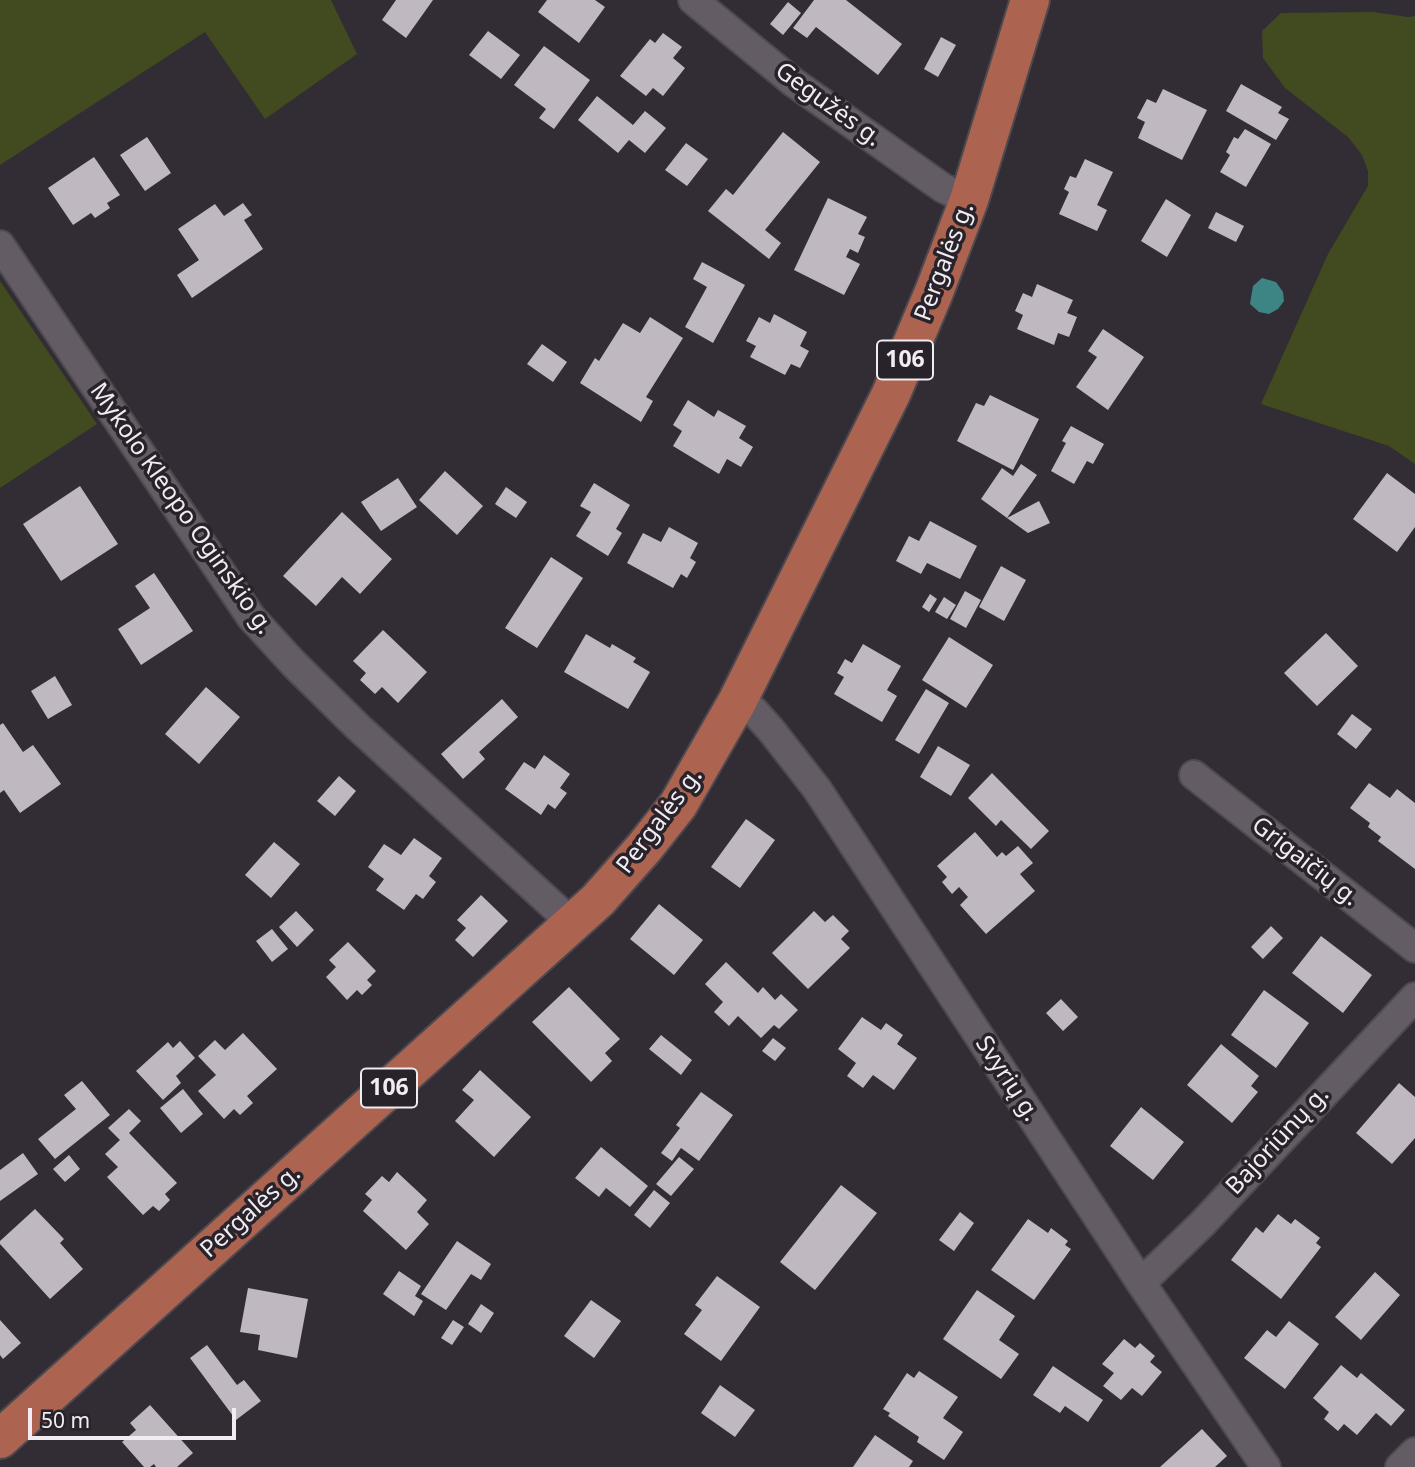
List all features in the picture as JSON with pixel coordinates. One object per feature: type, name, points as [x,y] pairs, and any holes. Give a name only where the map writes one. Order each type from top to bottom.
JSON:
[{"type":"main road","name":"Pergalės g.","points":[[0,1439],[572,923],[608,889],[678,805],[737,702],[891,394],[969,200],[1030,0]]},
{"type":"street","name":"Gegužės g.","points":[[693,0],[793,82],[943,188],[969,200]]},
{"type":"street","name":"Mykolo Kleopo Oginskio g.","points":[[0,245],[251,617],[358,727],[572,923]]},
{"type":"street","name":"Svyrių g.","points":[[737,702],[753,710],[817,789],[1121,1254],[1266,1467]]},
{"type":"street","name":"Grigaičių g.","points":[[1195,775],[1415,948]]},
{"type":"street","name":"Bajoriūnų g.","points":[[1141,1283],[1203,1223],[1415,997]]},
{"type":"street","points":[[1401,1467],[1415,1452]]},
{"type":"green space","points":[[0,0],[331,0],[357,54],[265,119],[205,32],[0,165]]},
{"type":"green space","points":[[1373,12],[1415,16],[1415,464],[1389,446],[1261,404],[1328,254],[1368,186],[1368,171],[1362,155],[1348,137],[1285,88],[1263,58],[1262,31],[1281,13]]},
{"type":"green space","points":[[0,281],[97,424],[0,488]]},
{"type":"water","points":[[1262,278],[1276,282],[1283,292],[1284,301],[1278,309],[1269,314],[1259,312],[1250,304],[1253,286]]},
{"type":"building","points":[[396,0],[433,0],[406,38],[382,20]]},
{"type":"building","points":[[547,0],[595,0],[605,7],[579,43],[538,12]]},
{"type":"building","points":[[814,0],[846,0],[902,44],[878,75],[816,27],[807,38],[793,28]]},
{"type":"building","points":[[788,2],[801,13],[783,35],[770,24]]},
{"type":"building","points":[[488,31],[520,55],[501,79],[469,55]]},
{"type":"building","points":[[663,33],[682,47],[673,58],[685,68],[663,96],[653,88],[646,96],[620,76],[650,39],[655,43]]},
{"type":"building","points":[[941,37],[956,45],[938,77],[924,69]]},
{"type":"building","points":[[544,46],[590,80],[554,129],[539,118],[546,109],[514,85]]},
{"type":"building","points":[[1241,84],[1282,107],[1278,113],[1289,119],[1276,140],[1226,111]]},
{"type":"building","points":[[1163,89],[1207,110],[1182,160],[1138,138],[1145,122],[1137,118],[1147,99],[1156,103]]},
{"type":"building","points":[[597,96],[633,125],[645,111],[666,128],[645,153],[629,140],[618,153],[578,120]]},
{"type":"building","points":[[1245,129],[1271,144],[1246,187],[1220,172],[1230,155],[1226,152],[1234,137],[1238,139]]},
{"type":"building","points":[[783,132],[820,162],[765,230],[781,243],[769,259],[708,211],[726,189],[733,195]]},
{"type":"building","points":[[147,137],[171,173],[145,191],[120,155]]},
{"type":"building","points":[[686,143],[708,159],[687,186],[665,170]]},
{"type":"building","points":[[94,157],[120,195],[107,203],[110,208],[95,218],[91,213],[73,225],[48,188]]},
{"type":"building","points":[[1085,159],[1113,172],[1097,205],[1107,210],[1097,231],[1059,214],[1069,192],[1064,189],[1070,176],[1076,178]]},
{"type":"building","points":[[828,198],[867,217],[858,234],[865,237],[858,253],[850,249],[846,257],[860,264],[844,295],[794,270]]},
{"type":"building","points":[[1166,199],[1191,215],[1167,257],[1141,241]]},
{"type":"building","points":[[243,203],[252,215],[244,220],[263,249],[192,298],[177,275],[199,260],[178,229],[215,204],[224,216]]},
{"type":"building","points":[[1216,212],[1244,226],[1236,242],[1208,228]]},
{"type":"building","points":[[702,262],[745,285],[713,343],[685,327],[707,287],[693,279]]},
{"type":"building","points":[[1037,284],[1073,300],[1067,313],[1077,317],[1069,337],[1058,333],[1054,345],[1017,329],[1023,315],[1015,311],[1023,293],[1032,297]]},
{"type":"building","points":[[774,314],[807,332],[800,346],[809,351],[800,368],[791,364],[785,375],[750,357],[756,346],[746,341],[759,317],[770,323]]},
{"type":"building","points":[[650,317],[683,338],[646,397],[653,401],[641,422],[580,383],[595,358],[599,361],[623,323],[640,333]]},
{"type":"building","points":[[1103,329],[1144,357],[1108,410],[1076,387],[1097,357],[1088,351]]},
{"type":"building","points":[[542,344],[567,362],[553,382],[527,364]]},
{"type":"building","points":[[990,395],[1039,419],[1013,470],[957,441],[976,403],[984,406]]},
{"type":"building","points":[[688,400],[714,417],[718,410],[746,426],[739,438],[753,447],[741,467],[727,459],[719,474],[673,446],[682,431],[673,425]]},
{"type":"building","points":[[1071,426],[1104,444],[1093,464],[1087,461],[1074,484],[1051,471],[1066,443],[1062,441]]},
{"type":"building","points":[[1021,464],[1037,475],[1007,518],[981,499],[1002,468],[1013,476]]},
{"type":"building","points":[[445,471],[483,506],[457,535],[419,500]]},
{"type":"building","points":[[1387,473],[1415,494],[1415,527],[1397,552],[1353,519]]},
{"type":"building","points":[[398,478],[417,507],[381,531],[361,502]]},
{"type":"building","points":[[594,483],[630,505],[616,529],[622,533],[608,556],[576,536],[591,512],[580,506]]},
{"type":"building","points":[[80,486],[118,544],[61,581],[23,524]]},
{"type":"building","points":[[506,487],[527,502],[516,518],[495,504]]},
{"type":"building","points":[[1039,501],[1050,523],[1028,533],[1007,518]]},
{"type":"building","points":[[342,512],[392,559],[360,594],[342,577],[316,606],[283,576]]},
{"type":"building","points":[[930,521],[977,546],[960,579],[927,563],[921,574],[896,561],[909,536],[919,541]]},
{"type":"building","points":[[669,527],[698,543],[690,558],[696,562],[687,578],[681,574],[673,588],[627,563],[643,533],[661,542]]},
{"type":"building","points":[[551,557],[583,578],[537,648],[505,628]]},
{"type":"building","points":[[1001,566],[1026,580],[1004,621],[979,607]]},
{"type":"building","points":[[154,573],[193,631],[141,665],[118,629],[150,608],[135,586]]},
{"type":"building","points":[[965,591],[981,600],[966,628],[950,619]]},
{"type":"building","points":[[930,594],[937,599],[929,612],[922,607]]},
{"type":"building","points":[[944,597],[956,605],[947,619],[935,612]]},
{"type":"building","points":[[383,630],[427,672],[398,703],[382,687],[375,694],[360,680],[366,673],[353,661]]},
{"type":"building","points":[[1326,633],[1358,666],[1317,706],[1284,673]]},
{"type":"building","points":[[586,634],[610,648],[612,644],[636,658],[633,662],[650,672],[628,709],[564,672]]},
{"type":"building","points":[[949,637],[993,665],[966,708],[922,680]]},
{"type":"building","points":[[863,644],[901,666],[887,690],[897,696],[882,722],[834,694],[844,677],[837,673],[845,659],[852,663]]},
{"type":"building","points":[[55,676],[72,705],[48,719],[31,691]]},
{"type":"building","points":[[206,687],[240,717],[199,764],[165,734]]},
{"type":"building","points":[[926,689],[949,703],[919,754],[895,740]]},
{"type":"building","points":[[502,699],[518,717],[479,752],[485,759],[463,779],[441,754]]},
{"type":"building","points":[[1352,714],[1372,729],[1356,749],[1337,734]]},
{"type":"building","points":[[3,723],[23,752],[33,745],[61,784],[20,813],[4,790],[0,793],[0,725]]},
{"type":"building","points":[[938,746],[970,765],[951,796],[920,777]]},
{"type":"building","points":[[544,755],[570,774],[560,788],[567,793],[555,809],[548,804],[541,815],[505,789],[524,762],[535,769]]},
{"type":"building","points":[[992,773],[1049,831],[1031,849],[1001,820],[996,826],[968,798]]},
{"type":"building","points":[[339,776],[356,791],[335,816],[317,801]]},
{"type":"building","points":[[1369,783],[1390,798],[1397,789],[1415,803],[1415,869],[1378,841],[1381,837],[1368,827],[1370,823],[1350,808]]},
{"type":"building","points":[[746,819],[775,840],[740,888],[711,867]]},
{"type":"building","points":[[975,832],[997,857],[1002,852],[1006,856],[1018,846],[1033,863],[1020,874],[1035,891],[986,934],[960,905],[968,897],[959,887],[952,894],[942,882],[947,877],[937,866]]},
{"type":"building","points":[[414,838],[442,858],[429,876],[436,882],[423,899],[416,894],[404,910],[376,890],[384,879],[368,867],[384,844],[401,855]]},
{"type":"building","points":[[274,842],[300,864],[271,898],[245,875]]},
{"type":"building","points":[[481,895],[508,921],[473,957],[455,940],[466,928],[457,920]]},
{"type":"building","points":[[659,904],[703,940],[674,975],[630,939]]},
{"type":"building","points":[[296,911],[314,930],[297,947],[279,927]]},
{"type":"building","points":[[814,911],[825,922],[833,915],[849,931],[841,939],[850,948],[808,989],[772,953]]},
{"type":"building","points":[[1271,926],[1283,938],[1263,959],[1251,947]]},
{"type":"building","points":[[272,929],[288,949],[272,962],[256,941]]},
{"type":"building","points":[[1321,936],[1372,975],[1343,1013],[1292,973]]},
{"type":"building","points":[[348,942],[376,971],[367,980],[372,985],[362,995],[357,990],[347,1000],[326,977],[336,967],[329,960]]},
{"type":"building","points":[[726,962],[758,993],[763,987],[775,1000],[781,994],[798,1010],[779,1029],[774,1025],[761,1038],[738,1016],[729,1026],[714,1012],[723,1002],[705,984]]},
{"type":"building","points":[[569,987],[620,1039],[605,1053],[612,1061],[591,1082],[532,1022]]},
{"type":"building","points":[[1264,990],[1309,1023],[1276,1068],[1231,1035]]},
{"type":"building","points":[[1061,999],[1078,1017],[1063,1031],[1046,1013]]},
{"type":"building","points":[[862,1017],[881,1030],[886,1023],[903,1035],[897,1044],[917,1058],[894,1090],[873,1075],[863,1088],[847,1076],[856,1063],[838,1049]]},
{"type":"building","points":[[243,1033],[277,1069],[247,1096],[253,1103],[240,1115],[234,1109],[224,1119],[198,1091],[216,1075],[198,1056],[215,1040],[225,1050]]},
{"type":"building","points":[[661,1035],[692,1060],[681,1075],[649,1049]]},
{"type":"building","points":[[773,1038],[786,1048],[775,1061],[762,1051]]},
{"type":"building","points":[[180,1041],[195,1058],[176,1076],[181,1083],[163,1100],[136,1071],[168,1042],[173,1048]]},
{"type":"building","points":[[1221,1044],[1259,1076],[1251,1086],[1258,1092],[1232,1123],[1187,1085]]},
{"type":"building","points":[[480,1070],[531,1117],[494,1157],[455,1121],[474,1100],[462,1090]]},
{"type":"building","points":[[82,1081],[110,1115],[55,1159],[38,1139],[76,1109],[64,1095]]},
{"type":"building","points":[[1399,1083],[1415,1097],[1415,1138],[1392,1164],[1356,1133]]},
{"type":"building","points":[[183,1089],[203,1114],[181,1133],[160,1108]]},
{"type":"building","points":[[701,1092],[733,1115],[699,1161],[681,1148],[672,1161],[661,1153],[680,1128],[676,1125]]},
{"type":"building","points":[[1141,1107],[1184,1142],[1153,1180],[1110,1146]]},
{"type":"building","points":[[129,1109],[141,1121],[129,1133],[177,1183],[165,1194],[170,1200],[159,1211],[153,1206],[143,1215],[107,1177],[118,1167],[105,1154],[120,1140],[108,1128]]},
{"type":"building","points":[[601,1147],[648,1186],[630,1207],[606,1188],[599,1197],[575,1178]]},
{"type":"building","points":[[23,1153],[38,1174],[0,1201],[0,1170]]},
{"type":"building","points":[[69,1155],[80,1169],[65,1182],[53,1169]]},
{"type":"building","points":[[679,1157],[694,1169],[671,1196],[656,1184]]},
{"type":"building","points":[[397,1172],[427,1200],[417,1212],[429,1224],[406,1250],[363,1211],[372,1200],[365,1194],[382,1176],[389,1182]]},
{"type":"building","points":[[841,1185],[877,1213],[815,1290],[780,1262]]},
{"type":"building","points":[[654,1190],[670,1203],[650,1228],[634,1215]]},
{"type":"building","points":[[35,1209],[64,1239],[60,1243],[83,1269],[50,1299],[0,1244],[0,1241]]},
{"type":"building","points":[[960,1212],[974,1223],[954,1251],[939,1240]]},
{"type":"building","points":[[1278,1214],[1291,1224],[1295,1219],[1320,1238],[1316,1243],[1321,1247],[1281,1299],[1231,1260],[1256,1227],[1263,1233]]},
{"type":"building","points":[[1028,1219],[1048,1233],[1051,1228],[1068,1241],[1065,1245],[1071,1249],[1034,1300],[991,1270]]},
{"type":"building","points":[[457,1241],[491,1264],[481,1280],[471,1274],[446,1310],[421,1294]]},
{"type":"building","points":[[399,1271],[421,1286],[415,1296],[423,1301],[414,1316],[383,1294]]},
{"type":"building","points":[[1375,1272],[1400,1295],[1361,1340],[1335,1317]]},
{"type":"building","points":[[717,1276],[760,1307],[721,1361],[684,1334],[702,1310],[695,1305]]},
{"type":"building","points":[[248,1288],[308,1299],[297,1358],[258,1350],[260,1335],[240,1332]]},
{"type":"building","points":[[977,1290],[1015,1316],[999,1340],[1019,1354],[1001,1379],[943,1339]]},
{"type":"building","points":[[591,1300],[621,1321],[594,1358],[564,1336]]},
{"type":"building","points":[[481,1304],[494,1313],[481,1333],[468,1324]]},
{"type":"building","points":[[0,1320],[21,1343],[3,1359],[0,1355]]},
{"type":"building","points":[[453,1320],[464,1327],[452,1345],[441,1338]]},
{"type":"building","points":[[1289,1321],[1319,1344],[1285,1389],[1244,1358],[1267,1330],[1276,1337]]},
{"type":"building","points":[[1124,1339],[1135,1348],[1140,1343],[1155,1356],[1150,1362],[1162,1372],[1142,1396],[1132,1388],[1121,1400],[1103,1386],[1114,1373],[1102,1364]]},
{"type":"building","points":[[207,1345],[237,1385],[244,1380],[261,1401],[236,1420],[190,1358]]},
{"type":"building","points":[[1341,1365],[1357,1378],[1361,1373],[1405,1410],[1391,1426],[1376,1413],[1357,1435],[1344,1424],[1338,1431],[1324,1419],[1329,1412],[1313,1398]]},
{"type":"building","points":[[1053,1366],[1103,1400],[1088,1422],[1065,1406],[1060,1413],[1033,1395]]},
{"type":"building","points":[[919,1371],[958,1397],[943,1418],[963,1432],[944,1460],[917,1442],[919,1437],[888,1416],[890,1413],[883,1409],[907,1373],[914,1378]]},
{"type":"building","points":[[720,1385],[755,1410],[735,1437],[701,1413]]},
{"type":"building","points":[[150,1405],[193,1453],[177,1467],[156,1467],[154,1464],[144,1467],[122,1442],[136,1430],[130,1423]]},
{"type":"building","points":[[1202,1429],[1227,1456],[1215,1467],[1160,1467]]},
{"type":"building","points":[[875,1435],[913,1461],[909,1467],[853,1467]]}]
